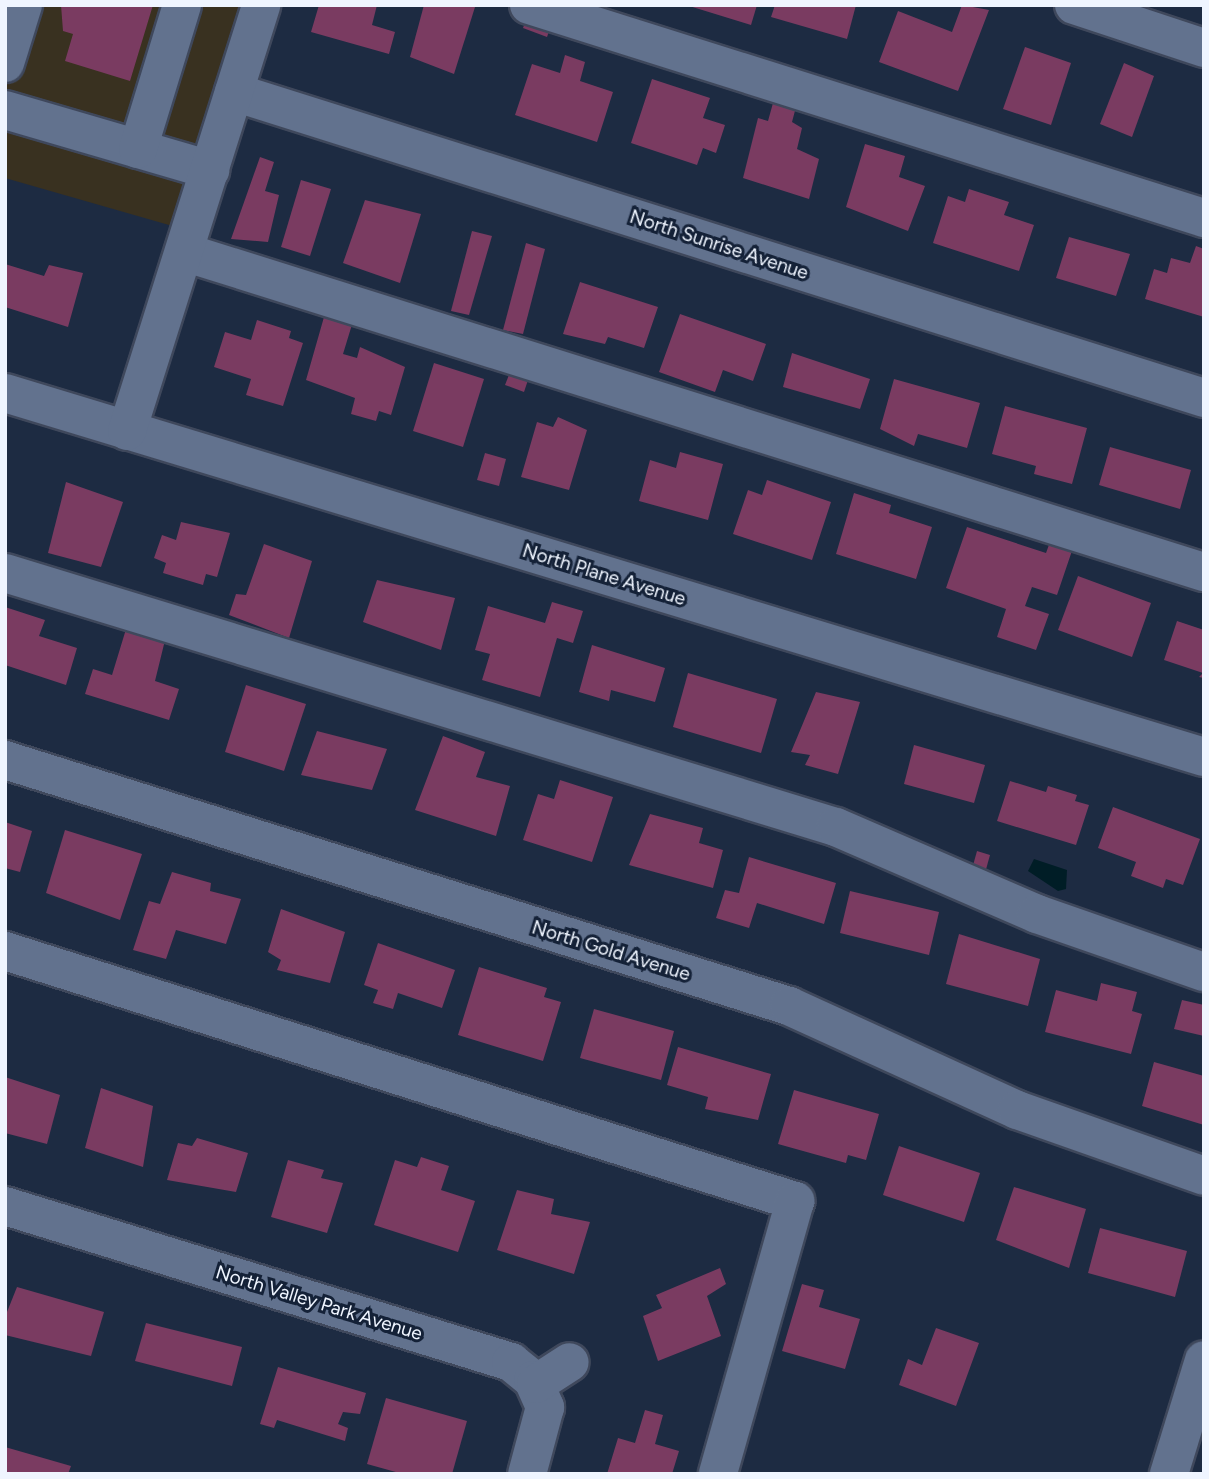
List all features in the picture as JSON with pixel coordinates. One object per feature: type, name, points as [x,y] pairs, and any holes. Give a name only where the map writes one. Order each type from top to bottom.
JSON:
[{"type":"street","points":[[138,149],[182,5]]},
{"type":"street","points":[[128,431],[261,5]]},
{"type":"street","points":[[529,5],[1204,218]]},
{"type":"street","points":[[1074,5],[1204,48]]},
{"type":"street","points":[[6,56],[22,6]]},
{"type":"street","name":"North Sunrise Avenue","points":[[234,92],[1204,398]]},
{"type":"street","points":[[5,110],[210,170]]},
{"type":"street","points":[[184,252],[1204,572]]},
{"type":"street","name":"North Plane Avenue","points":[[5,393],[1204,757]]},
{"type":"street","points":[[5,573],[836,827],[1037,914],[1204,972]]},
{"type":"street","name":"North Gold Avenue","points":[[5,761],[789,1006],[1017,1110],[1204,1176]]},
{"type":"street","points":[[5,951],[795,1202],[718,1474]]},
{"type":"street","name":"North Valley Park Avenue","points":[[5,1206],[510,1362],[536,1384]]},
{"type":"street","points":[[1170,1474],[1204,1360]]},
{"type":"street","points":[[527,1474],[545,1407],[536,1384],[570,1363]]},
{"type":"shaded area","points":[[5,5],[246,5],[176,227],[5,178]]},
{"type":"water","points":[[1034,859],[1067,870],[1066,889],[1058,891],[1028,871]]},
{"type":"building","points":[[61,5],[153,5],[130,81],[65,61],[73,34],[63,31]]},
{"type":"building","points":[[319,5],[377,5],[372,25],[395,32],[389,54],[311,32]]},
{"type":"building","points":[[424,5],[475,7],[454,74],[410,57]]},
{"type":"building","points":[[686,5],[757,5],[751,25]]},
{"type":"building","points":[[775,5],[856,5],[847,39],[771,17]]},
{"type":"building","points":[[962,5],[989,10],[958,91],[879,62],[898,11],[952,32]]},
{"type":"building","points":[[528,15],[552,23],[547,37],[523,28]]},
{"type":"building","points":[[1025,47],[1071,63],[1051,125],[1003,109]]},
{"type":"building","points":[[565,55],[585,62],[580,81],[613,92],[597,142],[515,115],[532,64],[560,73]]},
{"type":"building","points":[[1124,63],[1154,76],[1132,137],[1100,124]]},
{"type":"building","points":[[652,79],[710,98],[703,118],[725,125],[716,153],[703,148],[697,165],[631,143]]},
{"type":"building","points":[[773,103],[796,107],[792,122],[802,128],[797,149],[819,159],[809,199],[743,178],[758,118],[768,121]]},
{"type":"building","points":[[865,144],[905,156],[899,177],[925,186],[908,231],[846,207]]},
{"type":"building","points":[[260,157],[274,162],[265,191],[279,195],[268,242],[231,239]]},
{"type":"building","points":[[301,180],[331,189],[310,256],[281,247]]},
{"type":"building","points":[[969,189],[1009,202],[1004,215],[1034,225],[1019,271],[933,243],[948,196],[965,202]]},
{"type":"building","points":[[365,200],[421,214],[400,283],[343,263]]},
{"type":"building","points":[[472,231],[492,236],[469,315],[451,311]]},
{"type":"building","points":[[1069,237],[1130,254],[1116,296],[1056,278]]},
{"type":"building","points":[[526,243],[545,249],[523,334],[503,330]]},
{"type":"building","points":[[1196,246],[1204,249],[1204,317],[1145,299],[1154,269],[1167,273],[1171,258],[1190,263]]},
{"type":"building","points":[[5,264],[44,276],[49,265],[83,273],[68,327],[5,307]]},
{"type":"building","points":[[580,282],[658,307],[644,348],[608,337],[605,344],[563,334]]},
{"type":"building","points":[[326,310],[354,318],[343,354],[357,358],[360,347],[405,367],[391,415],[379,411],[376,421],[351,414],[355,398],[306,380]]},
{"type":"building","points":[[680,314],[766,344],[753,381],[723,370],[715,392],[659,372]]},
{"type":"building","points":[[257,320],[291,331],[289,338],[303,343],[283,406],[246,395],[251,379],[214,367],[225,332],[251,340]]},
{"type":"building","points":[[792,353],[870,379],[860,409],[783,387]]},
{"type":"building","points":[[434,363],[484,379],[463,447],[413,431]]},
{"type":"building","points":[[512,367],[530,374],[524,392],[505,385]]},
{"type":"building","points":[[894,379],[980,403],[967,448],[918,434],[914,446],[880,429]]},
{"type":"building","points":[[1005,406],[1087,428],[1072,484],[1034,474],[1036,466],[992,454]]},
{"type":"building","points":[[558,417],[587,430],[569,490],[521,477],[537,422],[553,427]]},
{"type":"building","points":[[1110,447],[1191,470],[1180,509],[1099,485]]},
{"type":"building","points":[[680,452],[723,464],[708,520],[639,501],[650,460],[676,468]]},
{"type":"building","points":[[485,453],[506,459],[499,486],[477,480]]},
{"type":"building","points":[[767,480],[831,502],[812,560],[733,534],[748,490],[762,495]]},
{"type":"building","points":[[66,482],[123,502],[101,567],[48,553]]},
{"type":"building","points":[[854,493],[891,505],[889,513],[932,527],[916,579],[836,554]]},
{"type":"building","points":[[181,522],[230,533],[217,577],[206,574],[203,585],[163,573],[166,563],[154,558],[162,535],[176,540]]},
{"type":"building","points":[[967,527],[1046,553],[1054,531],[1076,539],[1057,595],[1032,587],[1025,606],[1049,614],[1036,650],[997,637],[1006,609],[946,588]]},
{"type":"building","points":[[264,544],[312,561],[289,638],[229,615],[236,594],[246,595]]},
{"type":"building","points":[[1078,576],[1151,603],[1132,657],[1058,630]]},
{"type":"building","points":[[377,580],[455,598],[441,650],[363,622]]},
{"type":"building","points":[[552,602],[583,611],[573,643],[557,638],[540,697],[482,680],[490,654],[475,650],[488,606],[545,623]]},
{"type":"building","points":[[5,607],[45,620],[39,636],[77,648],[66,685],[5,665]]},
{"type":"building","points":[[130,616],[168,628],[155,681],[179,689],[169,720],[85,694],[93,669],[112,675]]},
{"type":"building","points":[[1177,621],[1204,630],[1204,678],[1199,677],[1203,673],[1164,660]]},
{"type":"building","points":[[592,645],[665,668],[655,702],[611,690],[609,701],[579,692]]},
{"type":"building","points":[[688,673],[777,699],[761,753],[673,727]]},
{"type":"building","points":[[246,685],[306,704],[284,771],[225,752]]},
{"type":"building","points":[[816,692],[860,702],[838,774],[805,765],[810,755],[791,752]]},
{"type":"building","points":[[317,731],[387,749],[372,790],[301,775]]},
{"type":"building","points":[[443,736],[485,752],[476,777],[510,786],[496,836],[415,810]]},
{"type":"building","points":[[914,745],[985,765],[974,803],[904,784]]},
{"type":"building","points":[[560,780],[613,797],[592,862],[523,840],[538,794],[554,799]]},
{"type":"building","points":[[1010,781],[1046,792],[1048,786],[1077,795],[1075,801],[1089,805],[1076,845],[997,821]]},
{"type":"building","points":[[1113,807],[1200,839],[1183,885],[1166,879],[1163,888],[1131,876],[1136,862],[1098,848]]},
{"type":"building","points":[[650,814],[703,828],[699,843],[723,850],[713,888],[629,865]]},
{"type":"building","points":[[5,822],[32,831],[20,872],[5,868]]},
{"type":"building","points":[[65,830],[142,854],[120,920],[46,893]]},
{"type":"building","points":[[977,851],[990,855],[985,873],[972,869]]},
{"type":"building","points":[[749,857],[836,883],[824,924],[757,903],[749,928],[716,918],[725,890],[739,893]]},
{"type":"building","points":[[172,872],[211,883],[210,891],[241,899],[226,944],[176,930],[166,959],[133,950],[149,901],[160,904]]},
{"type":"building","points":[[850,891],[939,912],[929,955],[840,933]]},
{"type":"building","points":[[281,909],[345,932],[330,983],[277,970],[281,960],[268,952]]},
{"type":"building","points":[[959,934],[1040,959],[1028,1006],[946,984]]},
{"type":"building","points":[[378,943],[455,970],[442,1008],[398,993],[393,1009],[373,1003],[378,990],[364,985]]},
{"type":"building","points":[[479,967],[547,988],[544,997],[561,1002],[543,1061],[458,1035]]},
{"type":"building","points":[[1101,983],[1137,992],[1132,1011],[1142,1014],[1131,1054],[1045,1032],[1056,990],[1097,1001]]},
{"type":"building","points":[[1182,1000],[1204,1005],[1204,1036],[1174,1029]]},
{"type":"building","points":[[594,1009],[674,1031],[661,1080],[580,1058]]},
{"type":"building","points":[[678,1047],[771,1074],[758,1120],[705,1109],[708,1097],[667,1085]]},
{"type":"building","points":[[1154,1062],[1204,1076],[1204,1125],[1142,1106]]},
{"type":"building","points":[[5,1077],[60,1095],[47,1144],[5,1133]]},
{"type":"building","points":[[101,1088],[153,1106],[143,1167],[85,1148]]},
{"type":"building","points":[[794,1090],[879,1114],[866,1160],[848,1155],[846,1163],[778,1144]]},
{"type":"building","points":[[197,1138],[248,1153],[236,1192],[167,1180],[178,1143],[192,1146]]},
{"type":"building","points":[[899,1146],[980,1173],[964,1222],[883,1195]]},
{"type":"building","points":[[421,1157],[449,1166],[441,1190],[475,1201],[458,1252],[374,1225],[395,1160],[417,1167]]},
{"type":"building","points":[[288,1160],[324,1170],[321,1178],[343,1183],[327,1233],[271,1217]]},
{"type":"building","points":[[1014,1187],[1086,1209],[1069,1268],[996,1240]]},
{"type":"building","points":[[517,1190],[554,1199],[551,1214],[590,1222],[574,1274],[497,1250]]},
{"type":"building","points":[[1100,1228],[1187,1251],[1175,1297],[1088,1273]]},
{"type":"building","points":[[720,1268],[726,1284],[707,1296],[721,1336],[658,1361],[643,1316],[662,1308],[656,1295]]},
{"type":"building","points":[[802,1284],[824,1290],[819,1307],[860,1319],[845,1369],[782,1351]]},
{"type":"building","points":[[17,1287],[104,1312],[91,1356],[5,1335],[5,1317]]},
{"type":"building","points":[[146,1323],[242,1347],[232,1386],[135,1361]]},
{"type":"building","points":[[936,1328],[979,1343],[956,1406],[899,1385],[908,1359],[922,1365]]},
{"type":"building","points":[[278,1367],[366,1393],[360,1414],[343,1412],[338,1424],[348,1428],[345,1441],[277,1420],[274,1428],[260,1424]]},
{"type":"building","points":[[386,1398],[467,1421],[452,1474],[403,1474],[367,1464]]},
{"type":"building","points":[[645,1410],[663,1415],[655,1444],[679,1451],[672,1474],[607,1474],[618,1438],[635,1443]]},
{"type":"building","points":[[5,1447],[71,1466],[68,1474],[5,1474]]}]
